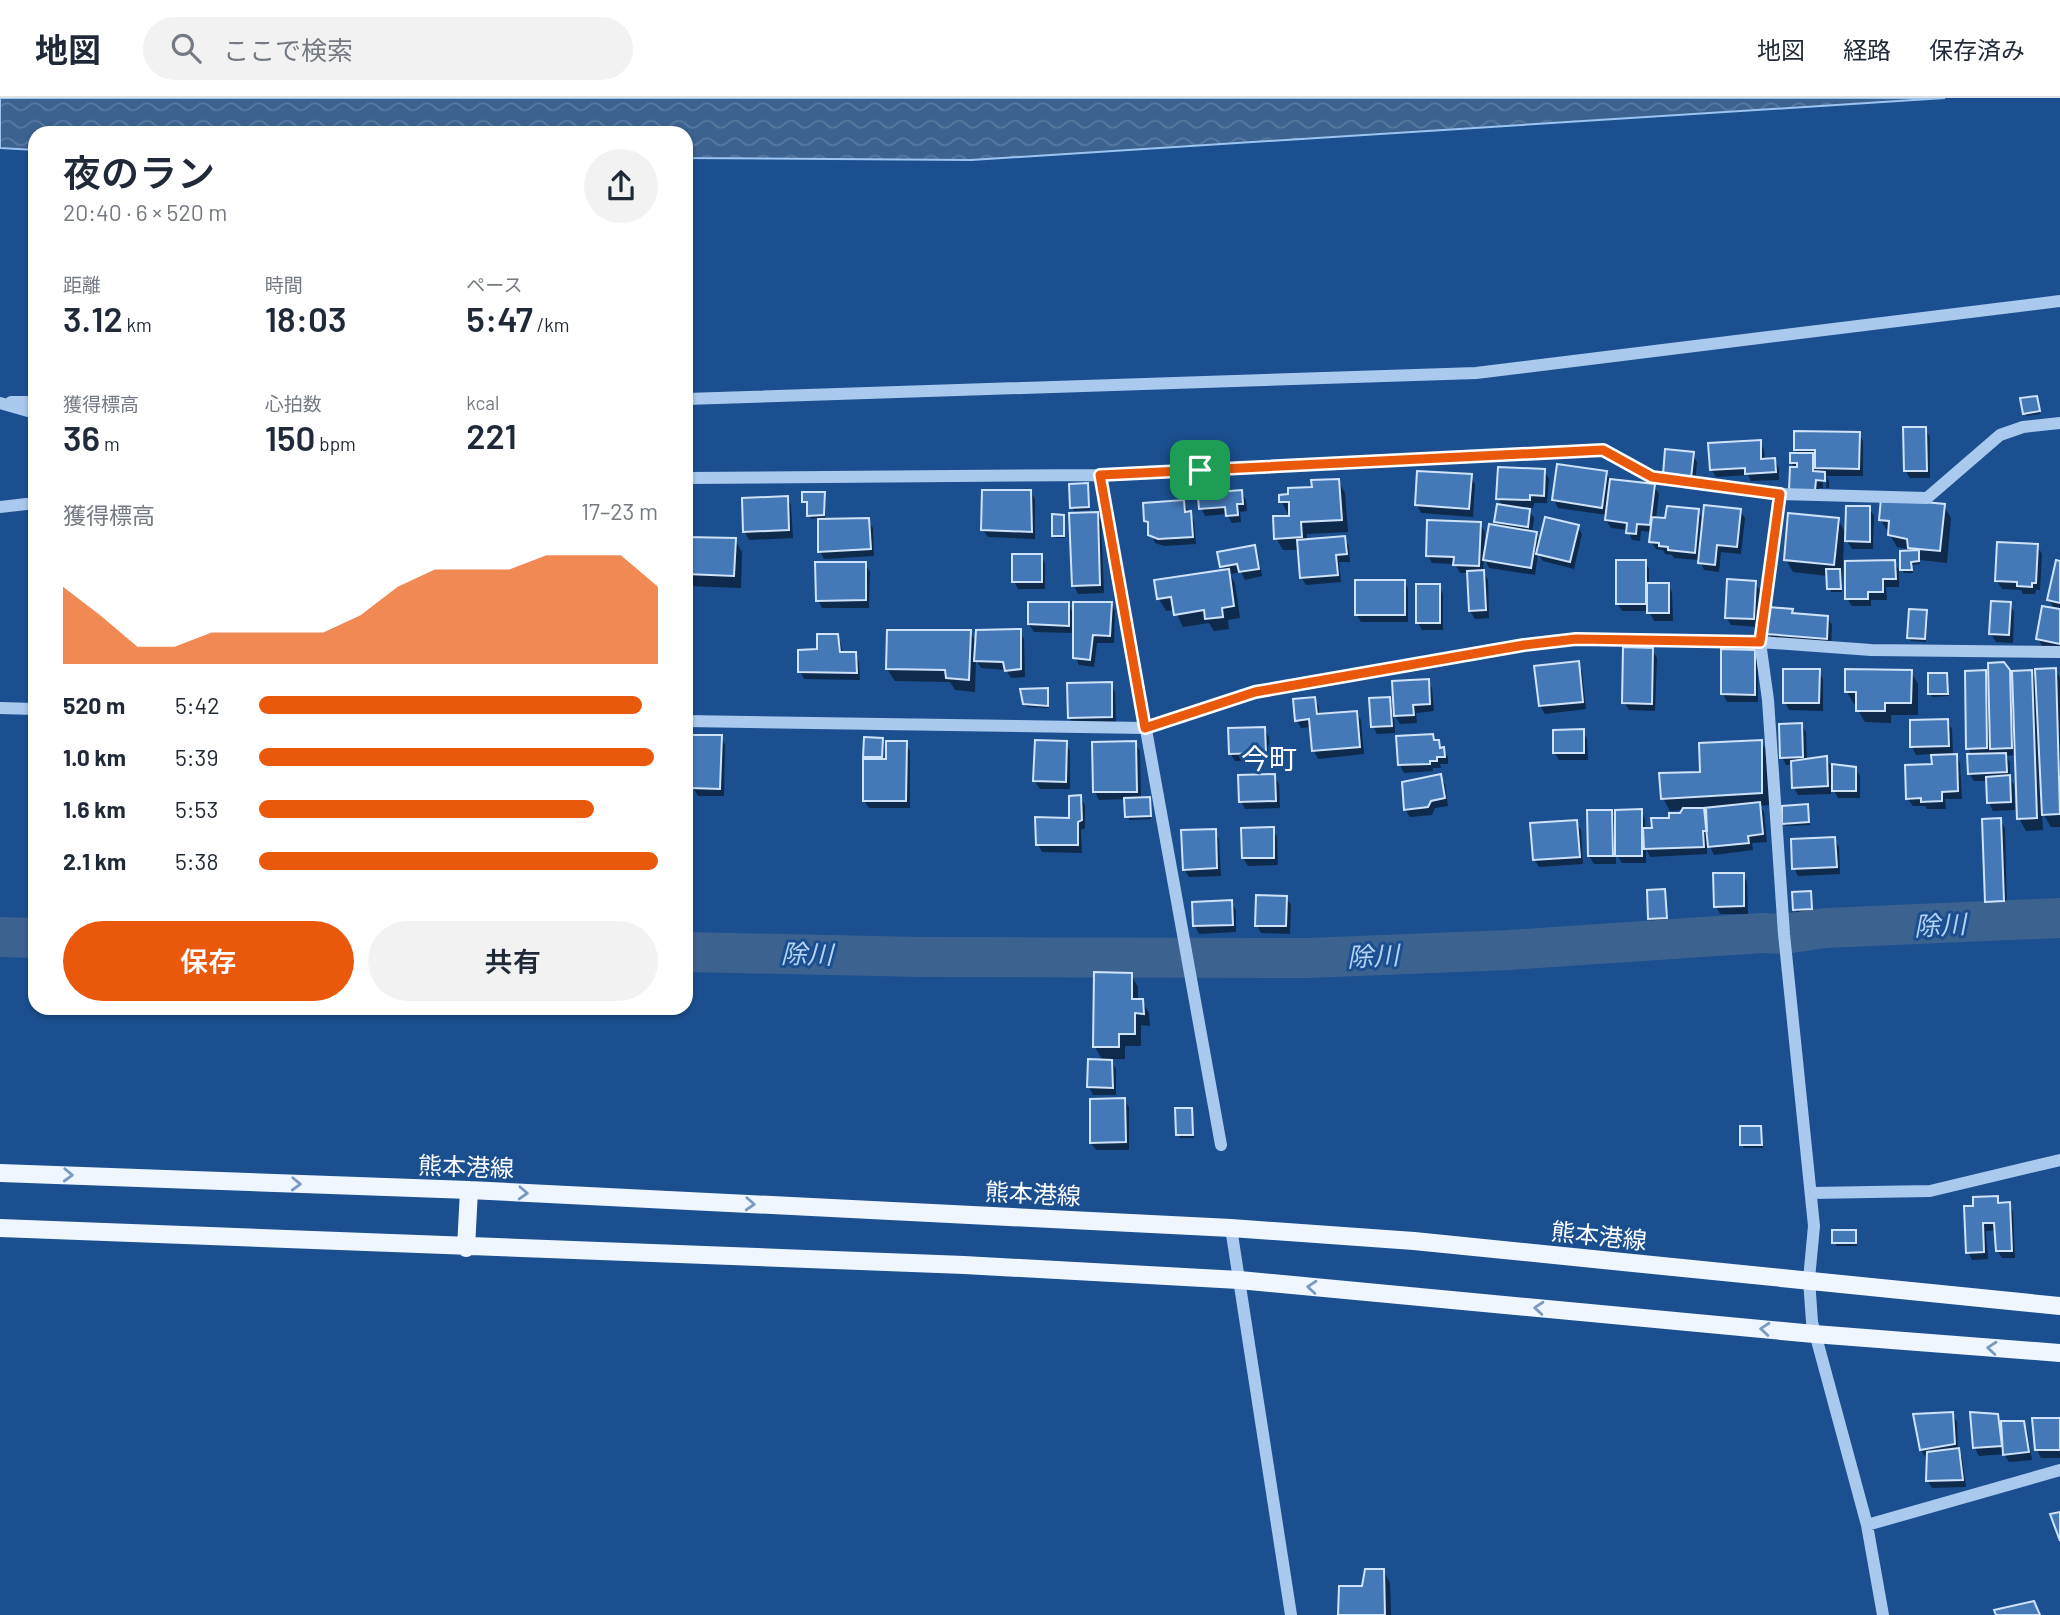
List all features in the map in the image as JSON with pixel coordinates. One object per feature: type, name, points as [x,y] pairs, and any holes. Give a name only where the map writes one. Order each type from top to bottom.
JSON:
[{"type":"main road","name":"熊本港線","points":[[0,1173],[469,1191],[1231,1228],[1414,1241],[2060,1306]]},
{"type":"main road","points":[[466,1248],[469,1191]]},
{"type":"main road","points":[[0,1228],[466,1248],[964,1265],[1239,1280],[1814,1334],[2060,1353]]},
{"type":"street","points":[[693,399],[1476,373],[2060,301]]},
{"type":"street","points":[[0,402],[28,402]]},
{"type":"street","points":[[0,402],[28,411]]},
{"type":"street","points":[[693,478],[1100,475],[1603,450],[1652,477],[1780,494],[1927,498],[2000,435],[2023,427],[2060,423]]},
{"type":"street","points":[[1100,475],[1221,1144]]},
{"type":"street","points":[[1780,494],[1760,642],[1768,700],[1784,934],[1814,1226],[1809,1279],[1814,1334],[1867,1525],[1883,1615]]},
{"type":"street","points":[[0,508],[28,504]]},
{"type":"street","points":[[693,721],[1145,728],[1255,692],[1524,645],[1576,639],[1760,642],[1871,650],[2060,652]]},
{"type":"street","points":[[0,708],[28,709]]},
{"type":"street","points":[[1811,1193],[1930,1191],[2060,1160]]},
{"type":"street","points":[[1231,1228],[1291,1615]]},
{"type":"street","points":[[1867,1525],[2060,1470]]},
{"type":"water","points":[[0,98],[1945,98],[971,160],[693,158],[693,126],[28,126],[28,150],[0,148]]},
{"type":"building","points":[[2037,396],[2040,411],[2023,414],[2020,398]]},
{"type":"building","points":[[1903,427],[1926,427],[1927,471],[1904,471]]},
{"type":"building","points":[[1794,431],[1860,432],[1859,469],[1815,468],[1815,450],[1794,450]]},
{"type":"building","points":[[1761,440],[1761,459],[1775,458],[1776,472],[1745,474],[1745,468],[1710,470],[1708,443]]},
{"type":"building","points":[[1665,449],[1694,452],[1691,478],[1663,475]]},
{"type":"building","points":[[1790,453],[1813,453],[1813,471],[1825,472],[1825,481],[1816,480],[1815,491],[1789,490],[1790,467],[1797,467],[1797,463],[1790,463]]},
{"type":"building","points":[[1557,464],[1607,471],[1602,508],[1552,500]]},
{"type":"building","points":[[1498,467],[1545,469],[1544,496],[1530,495],[1530,500],[1496,499]]},
{"type":"building","points":[[1417,471],[1472,474],[1469,509],[1415,505]]},
{"type":"building","points":[[1339,479],[1342,520],[1301,522],[1302,537],[1274,539],[1273,516],[1289,516],[1289,502],[1279,502],[1279,495],[1288,494],[1288,488],[1312,487],[1311,480]]},
{"type":"building","points":[[1610,479],[1655,484],[1650,525],[1637,524],[1636,534],[1626,533],[1627,523],[1605,520]]},
{"type":"building","points":[[1088,483],[1089,507],[1070,508],[1069,484]]},
{"type":"building","points":[[1215,483],[1216,492],[1242,490],[1243,504],[1237,504],[1238,515],[1226,516],[1225,507],[1199,509],[1197,484]]},
{"type":"building","points":[[982,490],[1031,490],[1032,532],[981,530]]},
{"type":"building","points":[[802,492],[825,492],[824,515],[807,516],[807,502],[802,502]]},
{"type":"building","points":[[788,496],[789,530],[743,532],[742,498]]},
{"type":"building","points":[[1881,498],[1945,504],[1940,551],[1908,548],[1907,539],[1888,535],[1889,521],[1879,520]]},
{"type":"building","points":[[1184,500],[1185,512],[1191,511],[1193,537],[1158,539],[1148,535],[1143,503]]},
{"type":"building","points":[[1497,504],[1530,509],[1528,527],[1494,522]]},
{"type":"building","points":[[1704,505],[1741,509],[1737,547],[1717,545],[1715,565],[1698,563]]},
{"type":"building","points":[[1667,506],[1699,509],[1695,553],[1668,550],[1668,547],[1659,546],[1659,543],[1649,542],[1652,517],[1665,518]]},
{"type":"building","points":[[1846,506],[1870,506],[1870,542],[1845,541]]},
{"type":"building","points":[[1098,512],[1100,585],[1072,586],[1069,513]]},
{"type":"building","points":[[1788,513],[1839,518],[1834,565],[1784,560]]},
{"type":"building","points":[[1052,514],[1064,515],[1064,536],[1052,536]]},
{"type":"building","points":[[1545,517],[1579,525],[1570,562],[1536,554]]},
{"type":"building","points":[[869,518],[871,549],[818,552],[818,519]]},
{"type":"building","points":[[1427,520],[1481,522],[1479,566],[1453,565],[1454,557],[1426,556]]},
{"type":"building","points":[[1489,524],[1537,532],[1531,568],[1483,560]]},
{"type":"building","points":[[1345,536],[1347,554],[1336,555],[1338,575],[1300,578],[1297,540]]},
{"type":"building","points":[[693,537],[736,538],[734,576],[693,574]]},
{"type":"building","points":[[1997,542],[2038,544],[2036,583],[2032,583],[2032,587],[2017,586],[2017,582],[1995,581]]},
{"type":"building","points":[[1255,545],[1259,569],[1239,572],[1237,564],[1220,567],[1217,552]]},
{"type":"building","points":[[1919,550],[1919,561],[1911,562],[1912,570],[1900,570],[1900,551]]},
{"type":"building","points":[[1012,554],[1042,554],[1042,582],[1012,582]]},
{"type":"building","points":[[1616,560],[1646,560],[1646,604],[1616,604]]},
{"type":"building","points":[[1895,560],[1896,579],[1883,579],[1883,592],[1868,592],[1868,599],[1845,599],[1845,561]]},
{"type":"building","points":[[2056,560],[2060,561],[2060,603],[2047,600]]},
{"type":"building","points":[[815,562],[866,562],[866,600],[816,601]]},
{"type":"building","points":[[1229,569],[1234,606],[1222,608],[1223,617],[1205,619],[1204,610],[1174,615],[1171,597],[1157,599],[1154,580]]},
{"type":"building","points":[[1826,569],[1840,569],[1841,589],[1827,589]]},
{"type":"building","points":[[1484,570],[1486,610],[1469,611],[1467,571]]},
{"type":"building","points":[[1727,579],[1756,581],[1754,619],[1725,618]]},
{"type":"building","points":[[1355,580],[1405,580],[1405,615],[1355,615]]},
{"type":"building","points":[[1647,583],[1669,583],[1669,613],[1647,613]]},
{"type":"building","points":[[1416,584],[1440,584],[1440,623],[1416,623]]},
{"type":"building","points":[[1991,601],[2011,602],[2009,635],[1989,634]]},
{"type":"building","points":[[1028,602],[1069,602],[1069,626],[1028,624]]},
{"type":"building","points":[[1073,602],[1112,602],[1110,636],[1093,635],[1090,660],[1073,658]]},
{"type":"building","points":[[2042,606],[2060,609],[2060,644],[2036,639]]},
{"type":"building","points":[[1769,607],[1793,609],[1792,613],[1828,616],[1827,639],[1767,634]]},
{"type":"building","points":[[1909,609],[1927,610],[1925,639],[1907,638]]},
{"type":"building","points":[[1021,629],[1021,669],[1005,671],[1003,662],[974,661],[976,630]]},
{"type":"building","points":[[887,630],[971,630],[969,680],[946,678],[945,670],[886,669]]},
{"type":"building","points":[[817,634],[838,634],[840,652],[856,652],[857,673],[798,672],[798,650],[817,649]]},
{"type":"building","points":[[1623,647],[1653,648],[1652,704],[1622,703]]},
{"type":"building","points":[[1721,649],[1755,650],[1755,695],[1721,694]]},
{"type":"building","points":[[1579,661],[1583,702],[1539,706],[1534,666]]},
{"type":"building","points":[[2004,662],[2010,670],[2012,748],[1990,749],[1988,663]]},
{"type":"building","points":[[2056,668],[2060,814],[2042,815],[2035,669]]},
{"type":"building","points":[[1783,669],[1820,669],[1819,703],[1783,703]]},
{"type":"building","points":[[1845,669],[1912,670],[1911,703],[1885,703],[1885,711],[1856,711],[1856,692],[1845,692]]},
{"type":"building","points":[[1986,670],[1987,748],[1966,749],[1965,671]]},
{"type":"building","points":[[2032,670],[2037,818],[2017,819],[2012,671]]},
{"type":"building","points":[[1928,673],[1947,673],[1948,694],[1928,694]]},
{"type":"building","points":[[1429,679],[1430,704],[1413,705],[1414,715],[1394,716],[1392,681]]},
{"type":"building","points":[[1112,682],[1112,717],[1068,718],[1067,683]]},
{"type":"building","points":[[1048,688],[1048,706],[1023,704],[1020,689]]},
{"type":"building","points":[[1315,697],[1317,714],[1357,711],[1360,747],[1312,751],[1309,719],[1295,721],[1293,699]]},
{"type":"building","points":[[1390,697],[1392,726],[1371,727],[1369,698]]},
{"type":"building","points":[[1948,719],[1949,746],[1910,747],[1910,720]]},
{"type":"building","points":[[1802,723],[1803,757],[1780,758],[1779,724]]},
{"type":"building","points":[[1265,727],[1266,753],[1229,754],[1228,728]]},
{"type":"building","points":[[1584,729],[1584,753],[1553,753],[1553,730]]},
{"type":"building","points":[[1433,734],[1434,740],[1439,740],[1440,748],[1444,747],[1445,757],[1437,757],[1437,761],[1430,761],[1430,764],[1398,765],[1396,736]]},
{"type":"building","points":[[693,735],[722,735],[720,789],[693,788]]},
{"type":"building","points":[[864,737],[883,738],[882,757],[863,757]]},
{"type":"building","points":[[1035,740],[1067,741],[1066,782],[1033,781]]},
{"type":"building","points":[[1762,740],[1762,793],[1661,799],[1659,773],[1700,772],[1699,743]]},
{"type":"building","points":[[886,741],[907,741],[906,801],[863,801],[863,759],[886,759]]},
{"type":"building","points":[[1136,741],[1137,792],[1093,792],[1092,742]]},
{"type":"building","points":[[2006,753],[2007,772],[1968,774],[1967,754]]},
{"type":"building","points":[[1957,754],[1958,791],[1942,792],[1942,801],[1921,802],[1921,798],[1906,799],[1905,765],[1932,764],[1931,755]]},
{"type":"building","points":[[1827,756],[1828,786],[1792,788],[1791,761]]},
{"type":"building","points":[[1832,764],[1856,767],[1856,791],[1832,791]]},
{"type":"building","points":[[1275,774],[1276,801],[1239,802],[1238,775]]},
{"type":"building","points":[[1441,774],[1445,798],[1431,801],[1428,807],[1404,810],[1402,782]]},
{"type":"building","points":[[2010,775],[2011,802],[1987,803],[1986,777]]},
{"type":"building","points":[[1081,795],[1082,820],[1078,822],[1078,845],[1036,845],[1035,817],[1069,818],[1069,796]]},
{"type":"building","points":[[1150,797],[1151,816],[1125,817],[1124,798]]},
{"type":"building","points":[[1760,802],[1763,834],[1748,836],[1749,843],[1708,847],[1704,808]]},
{"type":"building","points":[[1808,804],[1809,822],[1782,824],[1782,806]]},
{"type":"building","points":[[1683,808],[1706,808],[1707,831],[1703,831],[1704,847],[1644,849],[1643,828],[1652,828],[1651,818],[1669,818],[1669,813],[1680,813]]},
{"type":"building","points":[[1642,809],[1642,856],[1615,856],[1615,810]]},
{"type":"building","points":[[1587,810],[1612,810],[1613,856],[1588,856]]},
{"type":"building","points":[[2001,818],[2004,901],[1985,902],[1982,819]]},
{"type":"building","points":[[1577,820],[1580,857],[1533,860],[1530,823]]},
{"type":"building","points":[[1274,827],[1274,858],[1242,858],[1241,828]]},
{"type":"building","points":[[1216,829],[1217,868],[1183,870],[1181,830]]},
{"type":"building","points":[[1835,837],[1837,867],[1792,869],[1791,839]]},
{"type":"building","points":[[1713,873],[1744,873],[1744,906],[1714,907]]},
{"type":"building","points":[[1665,889],[1667,918],[1648,919],[1647,890]]},
{"type":"building","points":[[1811,891],[1812,909],[1793,910],[1792,892]]},
{"type":"building","points":[[1256,895],[1287,896],[1286,926],[1255,926]]},
{"type":"building","points":[[1232,900],[1233,925],[1193,926],[1192,902]]},
{"type":"building","points":[[1094,972],[1132,973],[1132,999],[1143,999],[1144,1014],[1135,1013],[1135,1034],[1119,1034],[1119,1047],[1093,1047]]},
{"type":"building","points":[[1088,1059],[1112,1060],[1113,1088],[1087,1087]]},
{"type":"building","points":[[1125,1098],[1126,1142],[1090,1143],[1090,1099]]},
{"type":"building","points":[[1175,1108],[1192,1108],[1193,1135],[1176,1135]]},
{"type":"building","points":[[1740,1126],[1761,1126],[1762,1145],[1740,1145]]},
{"type":"building","points":[[1998,1196],[1998,1203],[2010,1202],[2012,1251],[1996,1251],[1994,1223],[1983,1223],[1984,1252],[1966,1253],[1964,1206],[1973,1206],[1973,1197]]},
{"type":"building","points":[[1832,1230],[1856,1230],[1856,1243],[1832,1243]]},
{"type":"building","points":[[1953,1412],[1955,1444],[1920,1450],[1913,1414]]},
{"type":"building","points":[[1970,1412],[1998,1414],[2002,1446],[1973,1448]]},
{"type":"building","points":[[2032,1418],[2060,1418],[2060,1450],[2035,1450]]},
{"type":"building","points":[[2001,1421],[2024,1421],[2029,1452],[2003,1455]]},
{"type":"building","points":[[1959,1448],[1963,1480],[1926,1481],[1927,1452]]},
{"type":"building","points":[[2060,1512],[2060,1541],[2050,1514]]},
{"type":"building","points":[[1365,1569],[1384,1569],[1385,1615],[1338,1615],[1339,1586],[1362,1586]]},
{"type":"building","points":[[2034,1601],[2040,1615],[1996,1615],[1994,1610]]},
{"type":"waterway","name":"除川","points":[[693,952],[921,957],[1308,958],[1508,950],[1762,933],[1784,934],[1825,928],[2060,918]]},
{"type":"waterway","name":"除川","points":[[0,937],[28,938]]},
{"type":"district","name":"今町","points":[[1269,758]]},
{"type":"route","points":[[1603,450],[1652,477],[1780,494],[1760,642],[1576,639],[1524,645],[1255,692],[1145,728],[1100,475],[1200,470],[1603,450]]}]
